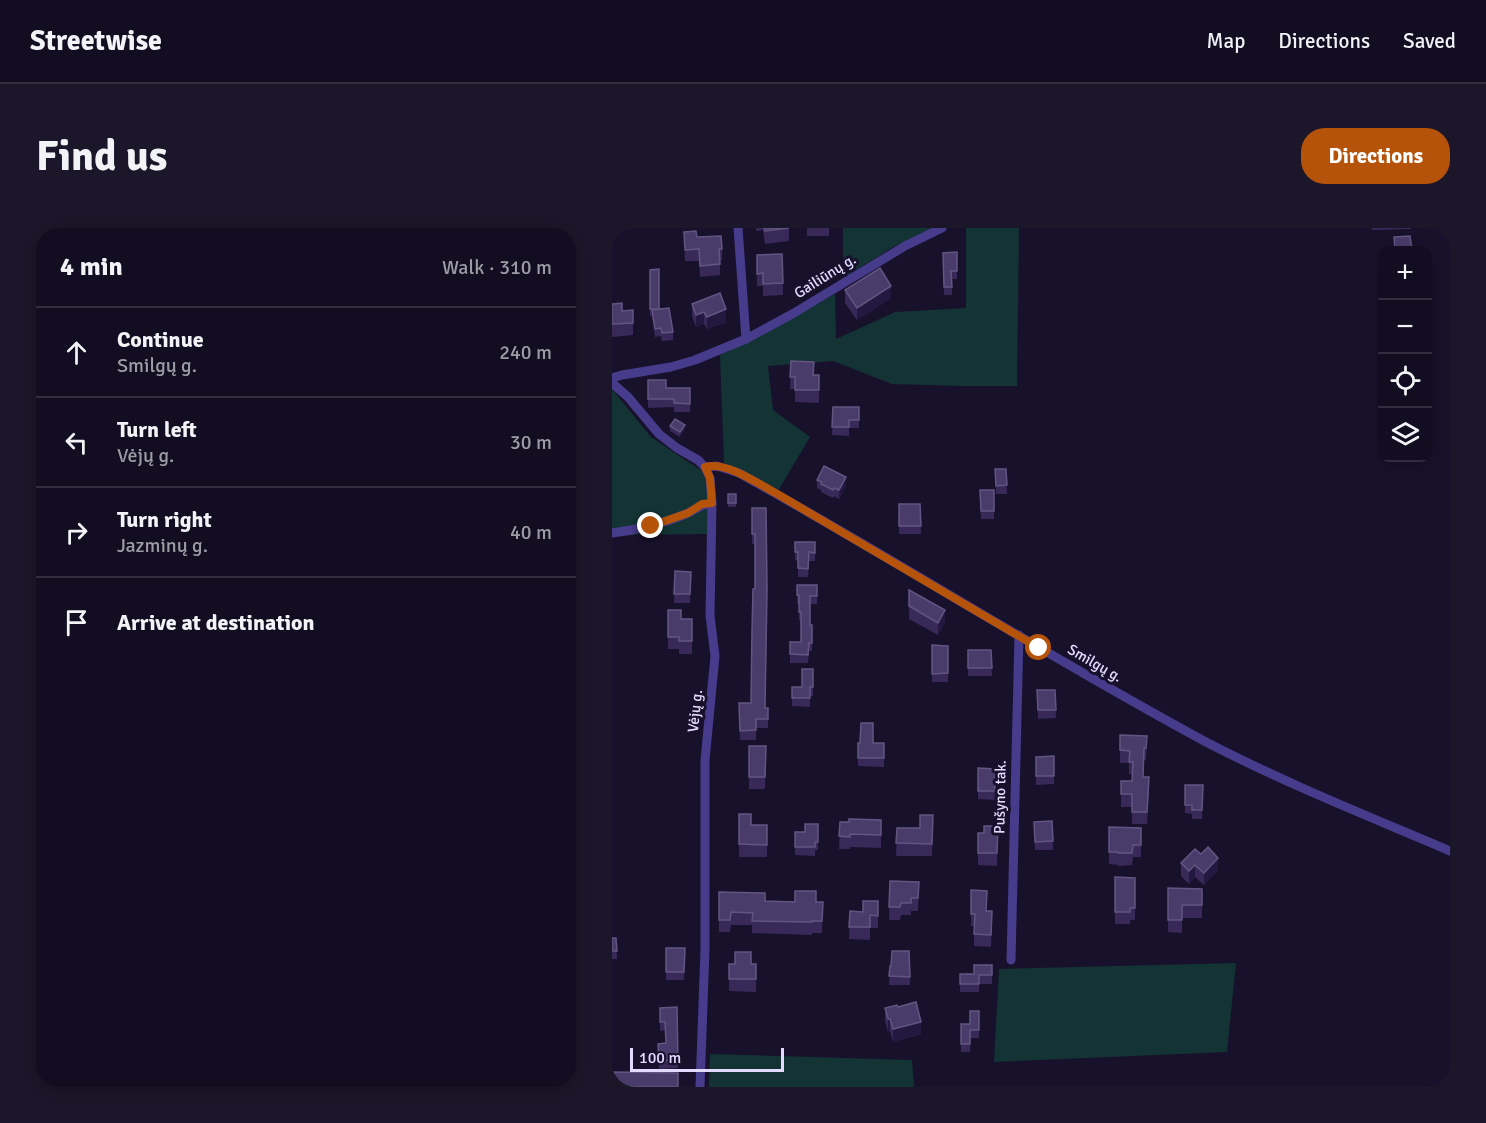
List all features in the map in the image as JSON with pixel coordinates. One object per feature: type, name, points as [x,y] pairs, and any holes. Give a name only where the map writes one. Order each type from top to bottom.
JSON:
[{"type":"street","points":[[738,228],[746,339]]},
{"type":"street","name":"Gailiūnų g.","points":[[612,378],[679,365],[746,339],[794,313],[896,251],[942,228]]},
{"type":"street","points":[[612,383],[628,397],[659,434],[705,467]]},
{"type":"street","name":"Smilgų g.","points":[[705,467],[717,466],[739,473],[1139,705],[1209,743],[1288,781],[1450,851]]},
{"type":"street","name":"Vėjų g.","points":[[700,1087],[705,949],[705,760],[715,656],[711,616],[712,503],[710,478],[705,467]]},
{"type":"street","points":[[612,533],[651,526],[688,513],[702,504],[712,503]]},
{"type":"street","name":"Pušyno tak.","points":[[1011,960],[1019,635]]},
{"type":"green space","points":[[843,228],[932,228],[893,247],[843,278]]},
{"type":"green space","points":[[966,228],[1019,228],[1017,386],[892,384],[833,361],[768,366],[773,410],[810,437],[778,491],[724,463],[720,355],[835,294],[836,339],[895,312],[966,308]]},
{"type":"green space","points":[[612,389],[651,437],[702,471],[708,486],[708,534],[612,535]]},
{"type":"green space","points":[[1236,963],[1227,1052],[994,1062],[999,969]]},
{"type":"green space","points":[[710,1054],[912,1060],[914,1087],[709,1087]]},
{"type":"building","points":[[764,228],[789,228],[765,231]]},
{"type":"building","points":[[696,231],[697,237],[721,236],[720,264],[700,266],[699,249],[685,250],[684,232]]},
{"type":"building","points":[[1410,236],[1411,246],[1395,246],[1394,237]]},
{"type":"building","points":[[957,252],[957,271],[951,271],[952,287],[944,287],[943,253]]},
{"type":"building","points":[[782,254],[783,283],[763,284],[763,273],[757,274],[757,255]]},
{"type":"building","points":[[880,268],[891,286],[857,308],[845,290]]},
{"type":"building","points":[[659,269],[659,309],[650,309],[650,270]]},
{"type":"building","points":[[720,293],[726,309],[707,317],[704,312],[696,315],[692,304]]},
{"type":"building","points":[[622,303],[622,311],[633,310],[633,323],[612,324],[612,304]]},
{"type":"building","points":[[669,308],[673,332],[662,333],[661,328],[655,329],[652,310]]},
{"type":"building","points":[[791,361],[814,362],[813,375],[819,375],[819,390],[795,390],[795,377],[790,377]]},
{"type":"building","points":[[648,380],[666,380],[666,388],[690,388],[690,404],[674,403],[674,399],[648,399]]},
{"type":"building","points":[[833,407],[859,407],[859,420],[849,420],[849,427],[832,427]]},
{"type":"building","points":[[675,419],[685,425],[680,432],[670,426]]},
{"type":"building","points":[[824,466],[846,477],[839,490],[834,488],[833,490],[817,480]]},
{"type":"building","points":[[995,469],[1006,469],[1007,485],[996,486]]},
{"type":"building","points":[[980,490],[994,490],[994,511],[981,511]]},
{"type":"building","points":[[728,494],[736,494],[736,503],[728,503]]},
{"type":"building","points":[[899,504],[920,504],[921,526],[899,526]]},
{"type":"building","points":[[752,508],[766,508],[765,708],[768,708],[768,719],[756,719],[756,730],[740,731],[739,703],[751,703],[753,589],[755,589],[755,534],[752,534]]},
{"type":"building","points":[[795,542],[815,542],[815,553],[809,552],[808,569],[798,568],[798,552],[795,552]]},
{"type":"building","points":[[675,571],[691,572],[690,594],[674,594]]},
{"type":"building","points":[[797,585],[817,585],[817,596],[810,596],[812,643],[809,643],[808,655],[790,654],[790,642],[801,642],[801,612],[799,612]]},
{"type":"building","points":[[909,590],[945,610],[938,623],[909,606]]},
{"type":"building","points":[[668,610],[681,610],[681,619],[692,619],[692,641],[679,641],[679,637],[668,637]]},
{"type":"building","points":[[932,645],[948,646],[948,673],[932,674]]},
{"type":"building","points":[[968,650],[991,650],[992,668],[968,668]]},
{"type":"building","points":[[802,669],[813,669],[813,687],[810,687],[810,698],[792,698],[792,687],[802,687]]},
{"type":"building","points":[[1037,690],[1055,690],[1056,710],[1038,710]]},
{"type":"building","points":[[861,723],[873,723],[873,743],[884,743],[884,758],[858,758]]},
{"type":"building","points":[[1120,735],[1147,736],[1146,748],[1144,748],[1143,777],[1149,777],[1147,812],[1132,812],[1132,794],[1121,794],[1121,781],[1132,781],[1133,762],[1129,762],[1130,751],[1120,750]]},
{"type":"building","points":[[749,746],[766,746],[765,777],[749,777]]},
{"type":"building","points":[[1054,756],[1054,776],[1036,776],[1036,757]]},
{"type":"building","points":[[978,768],[995,769],[995,791],[978,791]]},
{"type":"building","points":[[1185,785],[1203,785],[1202,810],[1192,810],[1192,805],[1185,805]]},
{"type":"building","points":[[739,814],[751,814],[751,825],[767,825],[767,845],[739,844]]},
{"type":"building","points":[[920,815],[933,815],[932,844],[896,843],[897,828],[920,828]]},
{"type":"building","points":[[849,819],[881,820],[881,835],[839,836],[840,822],[849,822]]},
{"type":"building","points":[[1052,821],[1053,841],[1035,842],[1034,822]]},
{"type":"building","points":[[805,824],[818,824],[818,842],[815,842],[815,847],[795,847],[795,832],[805,832]]},
{"type":"building","points":[[984,826],[998,826],[997,853],[978,853],[978,833],[984,833]]},
{"type":"building","points":[[1109,827],[1141,828],[1141,845],[1133,845],[1132,853],[1109,852]]},
{"type":"building","points":[[1208,847],[1218,858],[1204,873],[1195,865],[1189,871],[1181,863],[1195,849],[1201,854]]},
{"type":"building","points":[[1115,877],[1135,878],[1135,908],[1130,908],[1130,912],[1115,912]]},
{"type":"building","points":[[890,881],[919,882],[918,898],[911,898],[911,903],[901,903],[900,907],[889,907]]},
{"type":"building","points":[[1168,888],[1202,889],[1202,905],[1182,905],[1182,920],[1168,920]]},
{"type":"building","points":[[971,890],[987,891],[986,911],[992,911],[991,935],[974,934],[975,914],[971,914]]},
{"type":"building","points":[[795,891],[816,891],[816,902],[823,902],[822,921],[752,921],[753,913],[731,912],[730,920],[719,920],[719,892],[765,893],[765,901],[795,902]]},
{"type":"building","points":[[863,901],[878,901],[878,916],[870,915],[870,927],[849,927],[850,911],[863,912]]},
{"type":"building","points":[[612,938],[616,938],[617,951],[612,951]]},
{"type":"building","points":[[666,948],[685,948],[684,972],[666,972]]},
{"type":"building","points":[[892,951],[909,951],[910,977],[889,976]]},
{"type":"building","points":[[735,952],[751,952],[751,964],[756,964],[756,979],[729,979],[729,964],[735,964]]},
{"type":"building","points":[[974,965],[992,965],[992,975],[979,975],[979,984],[960,984],[960,974],[974,974]]},
{"type":"building","points":[[916,1002],[921,1022],[893,1029],[885,1008]]},
{"type":"building","points":[[677,1007],[678,1060],[659,1061],[658,1044],[666,1043],[665,1022],[660,1022],[660,1008]]},
{"type":"building","points":[[970,1011],[979,1011],[979,1030],[970,1030],[970,1044],[961,1044],[961,1024],[970,1024]]},
{"type":"building","points":[[614,1072],[678,1073],[678,1087],[612,1087]]},
{"type":"route","points":[[651,526],[688,513],[702,504],[712,503],[710,478],[705,467],[717,466],[739,473],[779,495],[1039,648]]}]
